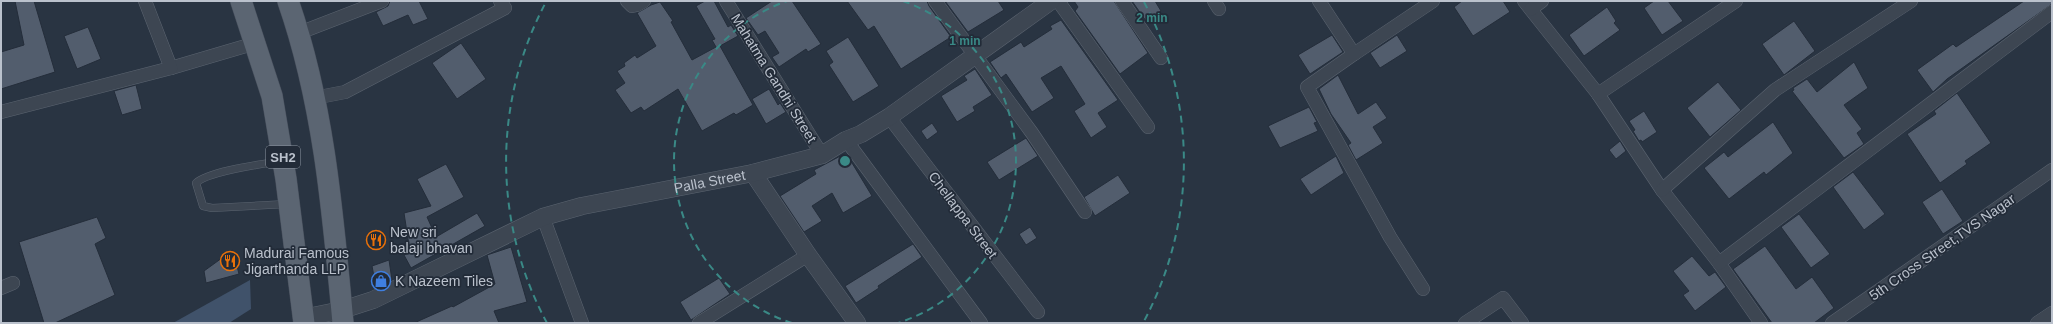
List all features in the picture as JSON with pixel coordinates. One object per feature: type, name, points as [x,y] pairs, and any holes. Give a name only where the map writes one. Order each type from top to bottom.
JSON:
[{"type":"main road","name":"SH2","points":[[241,1],[256,43],[272,96],[283,160],[304,321]]},
{"type":"main road","points":[[288,1],[299,33],[314,98],[324,154],[342,316]]},
{"type":"street","points":[[144,1],[170,68]]},
{"type":"street","points":[[299,33],[382,1]]},
{"type":"street","points":[[314,98],[345,92],[505,8],[500,1]]},
{"type":"street","points":[[625,4],[637,6],[644,1]]},
{"type":"street","name":"Mahatma Gandhi Street","points":[[726,1],[822,156]]},
{"type":"street","points":[[935,1],[1032,133],[1085,212]]},
{"type":"street","name":"Palla Street","points":[[304,321],[342,316],[543,217],[582,206],[753,173],[822,156],[846,140],[861,134],[889,117],[1051,1]]},
{"type":"street","points":[[1058,1],[1148,127]]},
{"type":"street","points":[[1122,1],[1161,58]]},
{"type":"street","points":[[1319,1],[1354,54]]},
{"type":"street","points":[[1423,289],[1390,237],[1307,87],[1433,1]]},
{"type":"street","points":[[1542,1],[1528,5],[1598,94],[1662,190],[1719,263],[1760,323]]},
{"type":"street","points":[[1598,94],[1736,1]]},
{"type":"street","points":[[1662,190],[1775,90],[1911,1]]},
{"type":"street","points":[[1719,263],[2052,12]]},
{"type":"street","points":[[1,112],[170,68],[256,43]]},
{"type":"street","name":"Chellappa Street","points":[[889,117],[1038,312]]},
{"type":"street","points":[[846,140],[981,323]]},
{"type":"street","name":"5th Cross Street,TVS Nagar","points":[[1832,323],[2052,170]]},
{"type":"street","points":[[753,173],[808,255],[857,323]]},
{"type":"street","points":[[543,217],[582,323]]},
{"type":"street","points":[[699,323],[808,255]]},
{"type":"street","points":[[1,288],[13,283]]},
{"type":"street","points":[[1465,323],[1503,298],[1522,323]]},
{"type":"street","points":[[2037,323],[2052,313]]},
{"type":"lane","points":[[283,160],[219,174],[200,180],[196,183],[203,206],[212,208],[289,204]]},
{"type":"water","points":[[250,280],[251,309],[229,323],[173,323]]},
{"type":"building","points":[[15,1],[34,1],[55,72],[1,89],[1,52],[24,45]]},
{"type":"building","points":[[390,1],[419,1],[428,19],[413,25],[408,15],[383,26],[376,12],[388,6]]},
{"type":"building","points":[[705,1],[714,1],[728,27],[731,25],[738,36],[720,46],[753,105],[736,115],[734,113],[702,131],[678,89],[644,111],[641,107],[631,113],[615,90],[625,83],[617,71],[625,66],[624,63],[635,55],[637,58],[656,46],[637,13],[660,2],[673,21],[671,22],[692,60],[716,47],[712,40],[715,39],[696,6]]},
{"type":"building","points":[[772,1],[792,1],[821,44],[808,52],[806,49],[779,67],[772,57],[779,53],[765,31],[758,35],[746,18]]},
{"type":"building","points":[[847,1],[927,1],[951,37],[901,69],[874,26],[868,30]]},
{"type":"building","points":[[945,1],[998,1],[1004,10],[968,32]]},
{"type":"building","points":[[1074,1],[1114,1],[1148,53],[1120,74],[1075,11],[1078,7]]},
{"type":"building","points":[[1132,1],[1155,1],[1161,11],[1146,21]]},
{"type":"building","points":[[1462,1],[1503,1],[1510,12],[1473,36],[1454,7]]},
{"type":"building","points":[[1654,1],[1668,1],[1683,21],[1662,35],[1644,8]]},
{"type":"building","points":[[2024,1],[2052,1],[2052,4],[1947,79],[1933,92],[1917,70],[1953,44],[1956,47]]},
{"type":"building","points":[[1607,7],[1616,21],[1614,23],[1620,30],[1584,56],[1569,35]]},
{"type":"building","points":[[1061,20],[1118,100],[1098,113],[1107,127],[1091,138],[1074,111],[1085,104],[1061,66],[1041,78],[1054,98],[1032,112],[1006,74],[1001,78],[990,62],[1021,42],[1024,47],[1052,29],[1050,26]]},
{"type":"building","points":[[1794,21],[1815,51],[1784,75],[1762,44]]},
{"type":"building","points":[[88,27],[101,59],[77,69],[64,36]]},
{"type":"building","points":[[1332,35],[1343,52],[1310,74],[1298,55]]},
{"type":"building","points":[[1397,35],[1407,51],[1380,68],[1370,53]]},
{"type":"building","points":[[848,37],[879,86],[853,102],[829,65],[833,62],[826,51]]},
{"type":"building","points":[[461,43],[486,79],[457,99],[432,63]]},
{"type":"building","points":[[1854,62],[1868,88],[1844,105],[1862,129],[1857,133],[1864,144],[1844,158],[1792,91],[1794,90],[1793,88],[1807,79],[1817,92]]},
{"type":"building","points":[[975,69],[992,95],[973,107],[975,111],[957,122],[941,96],[967,80],[964,76]]},
{"type":"building","points":[[1338,75],[1358,114],[1376,102],[1387,118],[1373,127],[1383,143],[1356,160],[1348,145],[1351,143],[1331,114],[1319,89]]},
{"type":"building","points":[[1718,82],[1741,110],[1710,137],[1687,108]]},
{"type":"building","points":[[136,85],[142,109],[122,115],[114,91]]},
{"type":"building","points":[[769,89],[778,105],[780,103],[786,112],[766,124],[752,99]]},
{"type":"building","points":[[1957,93],[1991,143],[1965,161],[1967,164],[1940,183],[1907,134],[1936,114],[1934,111]]},
{"type":"building","points":[[1309,107],[1317,122],[1314,123],[1318,131],[1280,148],[1268,126]]},
{"type":"building","points":[[1644,111],[1657,132],[1642,142],[1641,140],[1639,141],[1633,131],[1635,130],[1629,121]]},
{"type":"building","points":[[1773,122],[1793,153],[1766,175],[1764,172],[1729,199],[1704,168],[1724,152],[1728,157]]},
{"type":"building","points":[[932,123],[938,132],[927,140],[921,131]]},
{"type":"building","points":[[1026,138],[1038,156],[999,180],[987,162]]},
{"type":"building","points":[[1620,141],[1626,151],[1616,159],[1609,150]]},
{"type":"building","points":[[846,153],[872,196],[843,213],[832,193],[812,206],[822,221],[804,232],[780,196],[816,174],[814,170]]},
{"type":"building","points":[[1336,156],[1344,173],[1311,195],[1300,179]]},
{"type":"building","points":[[446,164],[464,197],[427,217],[436,237],[477,213],[485,226],[411,268],[404,255],[410,252],[404,213],[431,206],[417,179]]},
{"type":"building","points":[[1853,172],[1885,214],[1864,230],[1833,187]]},
{"type":"building","points":[[1118,175],[1130,193],[1095,216],[1084,197]]},
{"type":"building","points":[[1942,189],[1963,221],[1943,234],[1922,202]]},
{"type":"building","points":[[1799,214],[1830,254],[1811,268],[1781,227]]},
{"type":"building","points":[[97,217],[106,238],[95,244],[115,295],[55,323],[44,323],[19,242]]},
{"type":"building","points":[[1030,227],[1037,238],[1026,245],[1019,234]]},
{"type":"building","points":[[913,244],[922,257],[878,286],[879,288],[856,303],[845,286]]},
{"type":"building","points":[[1765,246],[1796,289],[1812,277],[1834,308],[1814,323],[1772,323],[1733,269]]},
{"type":"building","points":[[511,247],[527,302],[494,311],[499,323],[414,323],[452,306],[453,307],[495,284],[487,255]]},
{"type":"building","points":[[233,250],[239,274],[206,283],[204,271]]},
{"type":"building","points":[[1692,256],[1709,276],[1715,272],[1726,287],[1695,311],[1683,295],[1689,291],[1673,271]]},
{"type":"building","points":[[389,260],[392,280],[376,287],[372,266]]},
{"type":"building","points":[[719,278],[730,294],[691,320],[680,302]]},
{"type":"place","name":"New sri balaji bhavan","points":[[376,240]]},
{"type":"place","name":"Madurai Famous Jigarthanda LLP","points":[[230,261]]},
{"type":"place","name":"K Nazeem Tiles","points":[[381,281]]}]
